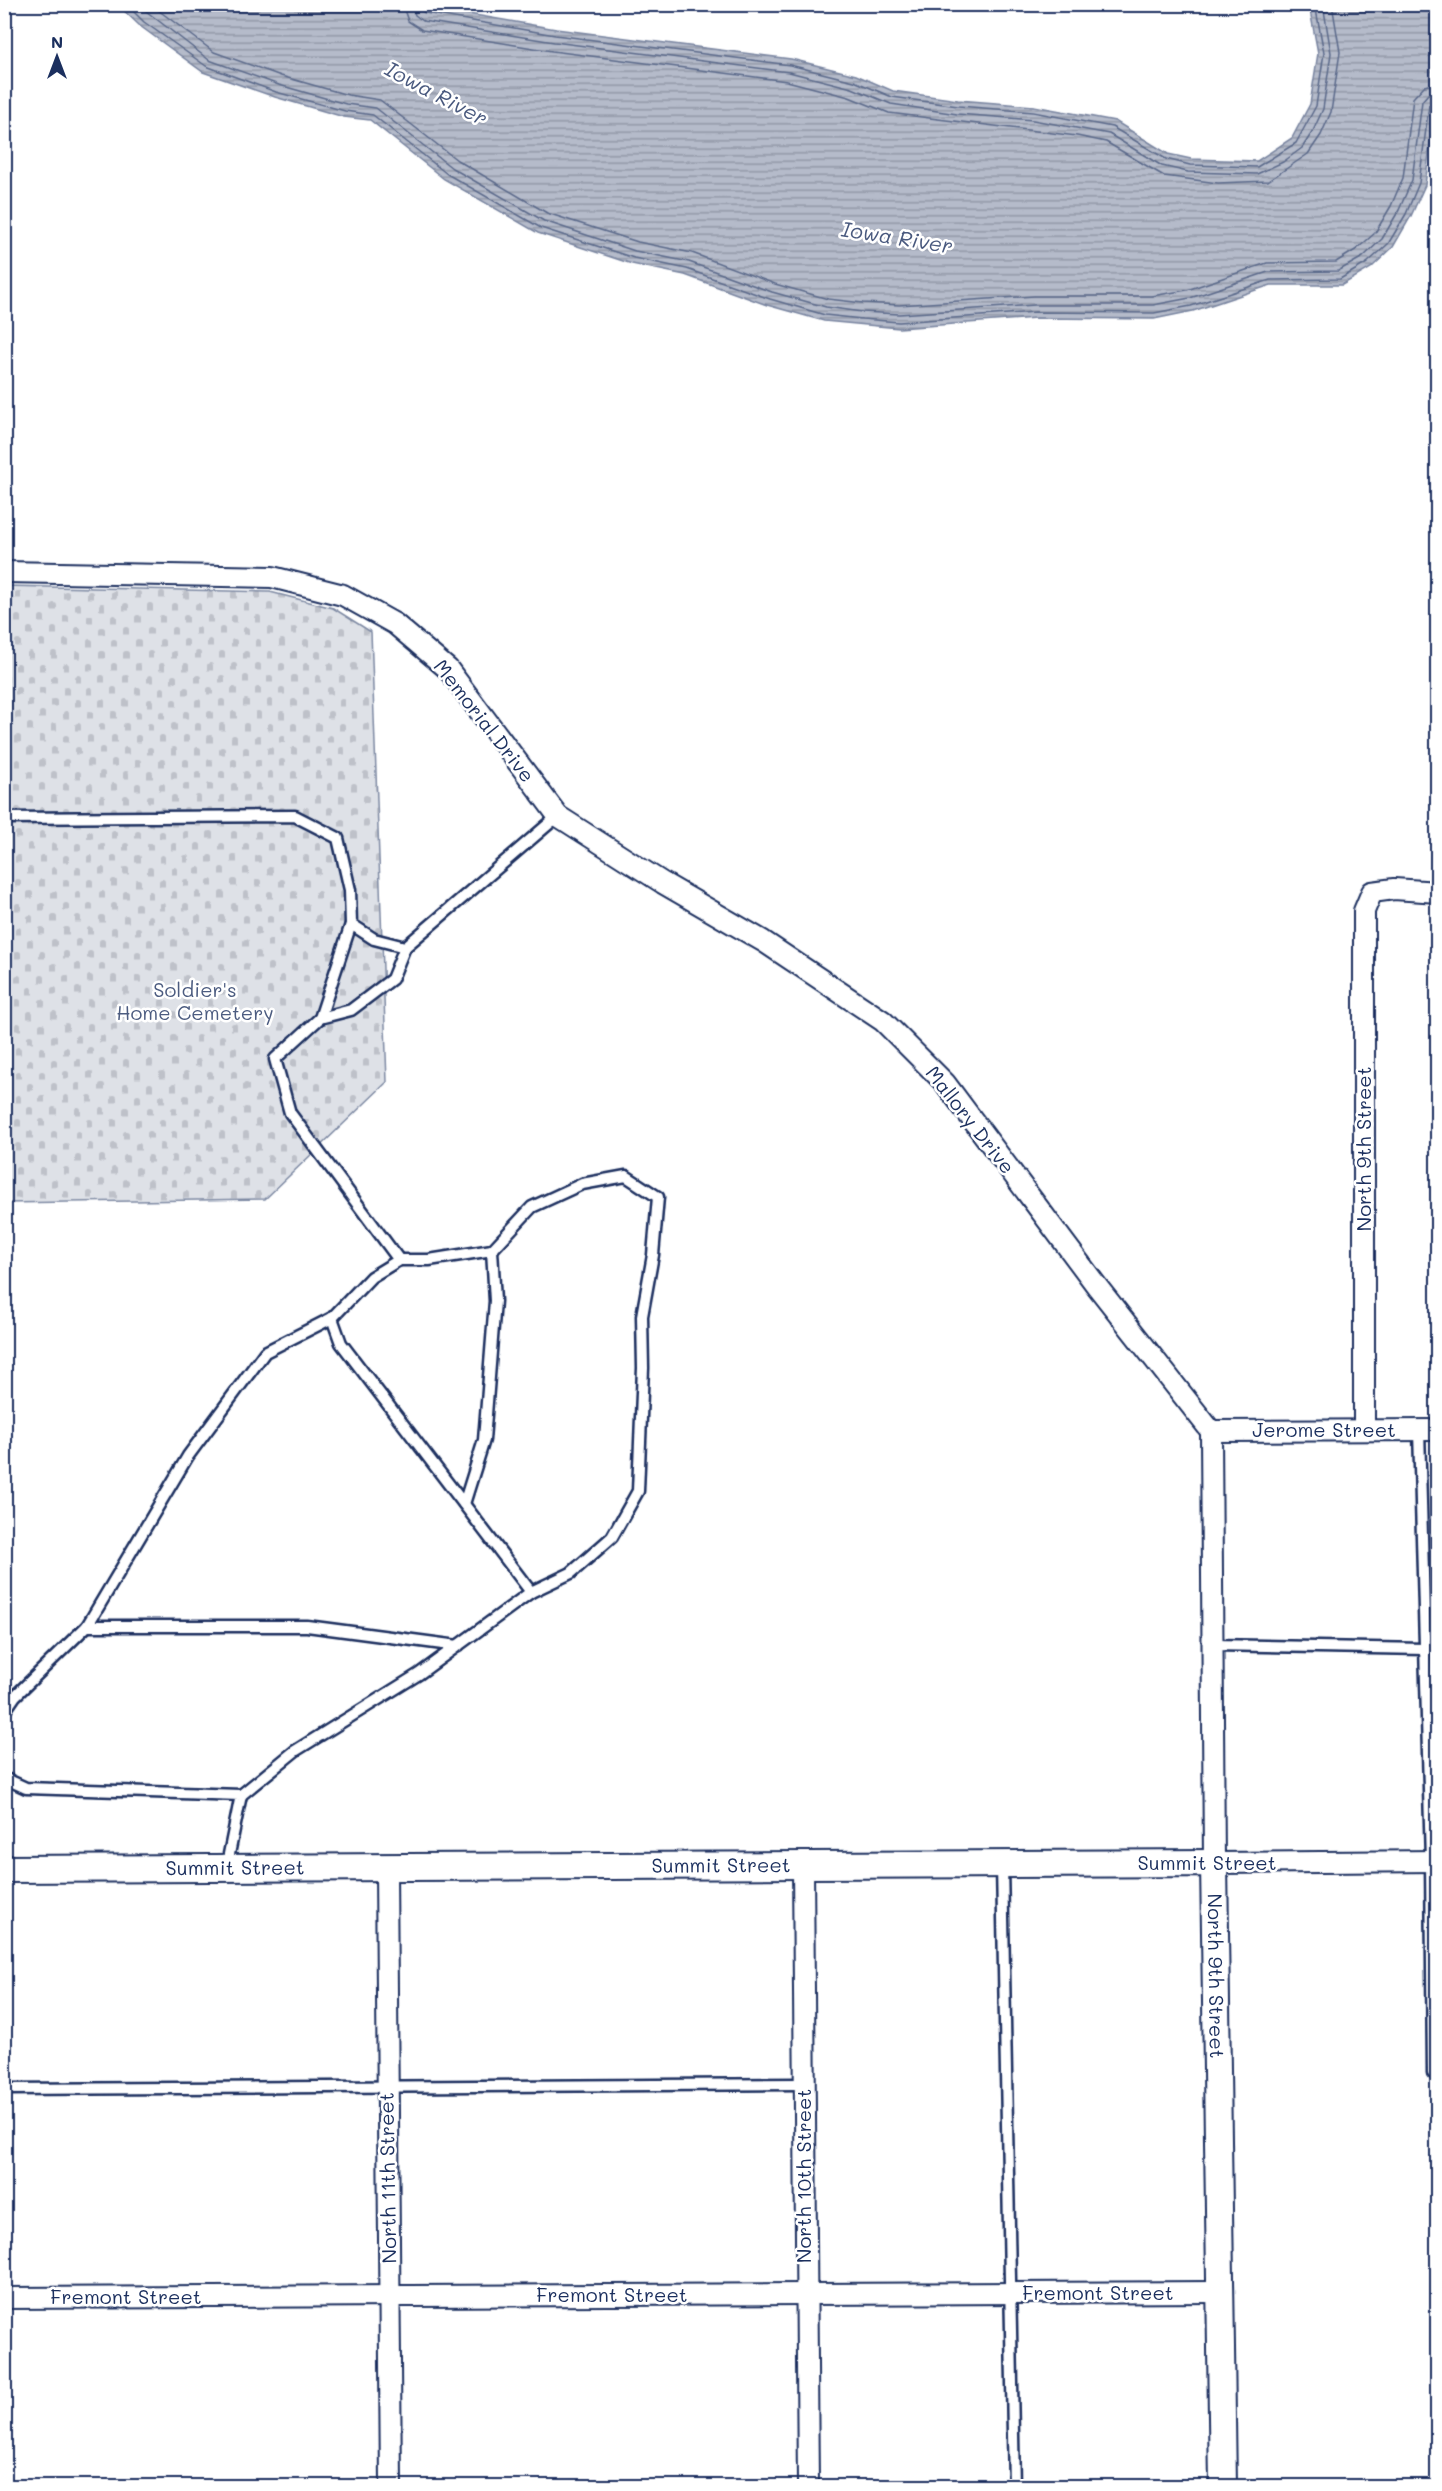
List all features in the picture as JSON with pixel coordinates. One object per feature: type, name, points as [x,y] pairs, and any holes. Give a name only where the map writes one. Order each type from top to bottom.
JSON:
[{"type":"street","name":"Memorial Drive","points":[[4,572],[272,577],[343,595],[395,624],[448,669],[558,816],[663,883]]},
{"type":"street","name":"Mallory Drive","points":[[663,883],[763,941],[883,1021],[937,1075],[1211,1431]]},
{"type":"street","name":"North 9th Street","points":[[1364,1430],[1364,911],[1372,892],[1394,889],[1437,892]]},
{"type":"street","name":"Jerome Street","points":[[1211,1431],[1428,1430]]},
{"type":"street","name":"North 9th Street","points":[[1211,1431],[1222,2487]]},
{"type":"street","name":"Summit Street","points":[[4,1869],[386,1869],[1434,1861]]},
{"type":"street","name":"North 10th Street","points":[[803,1866],[804,2294],[808,2487]]},
{"type":"street","name":"North 11th Street","points":[[386,1869],[391,2487]]},
{"type":"street","name":"Fremont Street","points":[[4,2298],[1220,2292]]},
{"type":"lane","points":[[4,818],[295,816],[338,838],[350,890],[351,924],[320,1018]]},
{"type":"lane","points":[[399,1260],[290,1113],[275,1059],[320,1018],[351,1010],[392,979],[405,947],[558,816]]},
{"type":"lane","points":[[351,924],[374,939],[405,947]]},
{"type":"lane","points":[[4,1712],[15,1696],[87,1626],[188,1456],[266,1352],[332,1318],[371,1277],[399,1260],[429,1260],[492,1250],[532,1207],[582,1184],[626,1176],[658,1197],[653,1255],[642,1316],[643,1368],[638,1491],[612,1537],[571,1574],[531,1592],[419,1674],[295,1751],[241,1795],[226,1869]]},
{"type":"lane","points":[[464,1504],[484,1440],[495,1301],[492,1250]]},
{"type":"lane","points":[[332,1318],[341,1343],[531,1592]]},
{"type":"lane","points":[[1428,1430],[1425,1649],[1434,1861],[1433,2073],[1437,2073]]},
{"type":"lane","points":[[87,1626],[307,1626],[458,1646]]},
{"type":"lane","points":[[1213,1645],[1425,1649]]},
{"type":"lane","points":[[4,1778],[26,1788],[241,1795]]},
{"type":"lane","points":[[1002,1864],[1014,2487]]},
{"type":"lane","points":[[4,2089],[804,2084]]},
{"type":"green space","name":"Soldier's Home Cemetery","points":[[5,586],[270,592],[333,608],[371,632],[387,1082],[265,1199],[5,1203]]},
{"type":"water","name":"Iowa River","points":[[118,5],[416,5],[556,29],[791,59],[856,75],[893,91],[958,100],[1034,106],[1115,121],[1168,154],[1191,159],[1257,161],[1292,138],[1310,104],[1318,53],[1309,5],[1437,5],[1437,91],[1425,185],[1411,216],[1393,247],[1371,268],[1342,285],[1271,285],[1193,311],[1154,319],[1036,318],[899,328],[824,321],[767,305],[685,275],[632,264],[538,233],[444,179],[370,120],[344,117],[275,97],[203,72],[140,26]]}]
